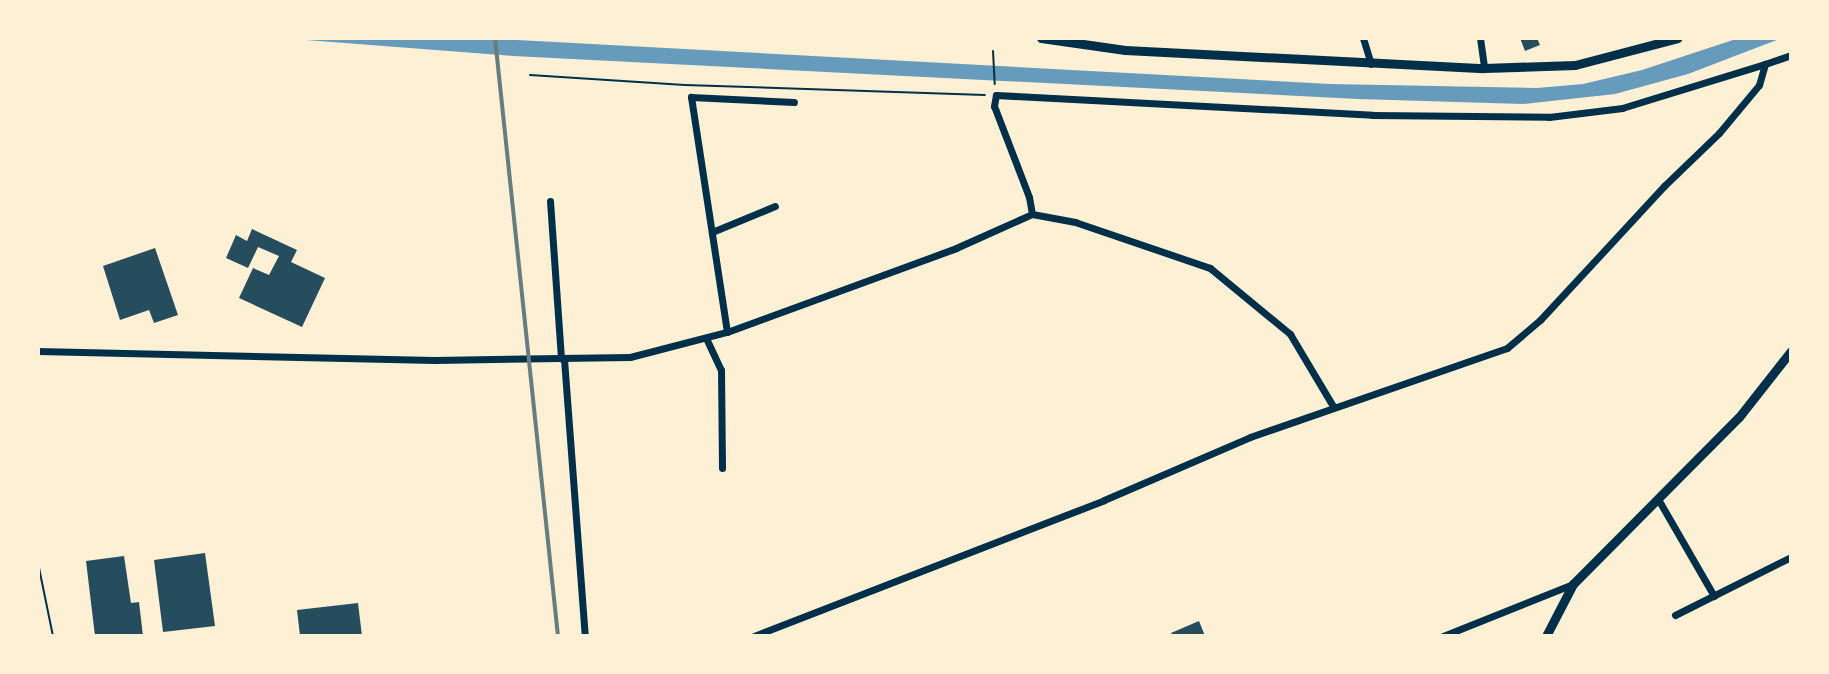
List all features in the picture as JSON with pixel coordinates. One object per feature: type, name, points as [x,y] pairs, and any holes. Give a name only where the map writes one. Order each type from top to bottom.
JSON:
[{"type":"street","points":[[1041,38],[1125,50],[1484,68],[1575,65],[1678,38]]},
{"type":"street","points":[[1363,38],[1371,64]]},
{"type":"street","points":[[1480,38],[1484,68]]},
{"type":"street","points":[[1032,214],[1029,197],[994,106],[996,95],[1372,115],[1549,117],[1637,104],[1791,55]]},
{"type":"street","points":[[754,636],[897,583],[1333,406],[1507,348],[1540,320],[1664,186],[1719,133],[1759,85],[1765,64]]},
{"type":"street","points":[[727,332],[691,97],[794,102]]},
{"type":"street","points":[[550,201],[585,636]]},
{"type":"street","points":[[712,232],[775,206]]},
{"type":"street","points":[[38,351],[434,360],[630,357],[727,332],[956,248],[1032,214],[1075,222],[1210,268],[1290,334],[1333,406]]},
{"type":"street","points":[[706,338],[721,370],[722,468]]},
{"type":"street","points":[[1546,636],[1573,584],[1739,417],[1791,351]]},
{"type":"street","points":[[1658,499],[1714,596]]},
{"type":"street","points":[[1675,615],[1791,557]]},
{"type":"street","points":[[1443,636],[1573,584]]},
{"type":"path","points":[[530,75],[761,88],[996,95],[993,51]]},
{"type":"path","points":[[38,563],[53,636]]},
{"type":"water","points":[[280,38],[482,38],[1330,84],[1537,88],[1583,84],[1642,70],[1739,38],[1782,38],[1688,74],[1615,94],[1523,104],[1358,99],[513,56]]},
{"type":"building","points":[[1520,38],[1537,38],[1540,45],[1525,51]]},
{"type":"building","points":[[252,229],[297,250],[291,262],[325,278],[302,327],[239,298],[253,268],[269,275],[279,256],[258,247],[248,268],[226,258],[236,235],[247,241]]},
{"type":"building","points":[[155,248],[178,315],[154,323],[149,310],[120,320],[103,266]]},
{"type":"building","points":[[205,553],[215,626],[163,632],[154,560]]},
{"type":"building","points":[[124,556],[131,603],[139,602],[143,636],[95,636],[86,561]]},
{"type":"building","points":[[358,603],[362,636],[300,636],[297,610]]},
{"type":"building","points":[[1199,621],[1205,636],[1173,636],[1171,633]]},
{"type":"railway","points":[[495,38],[558,636]]}]
